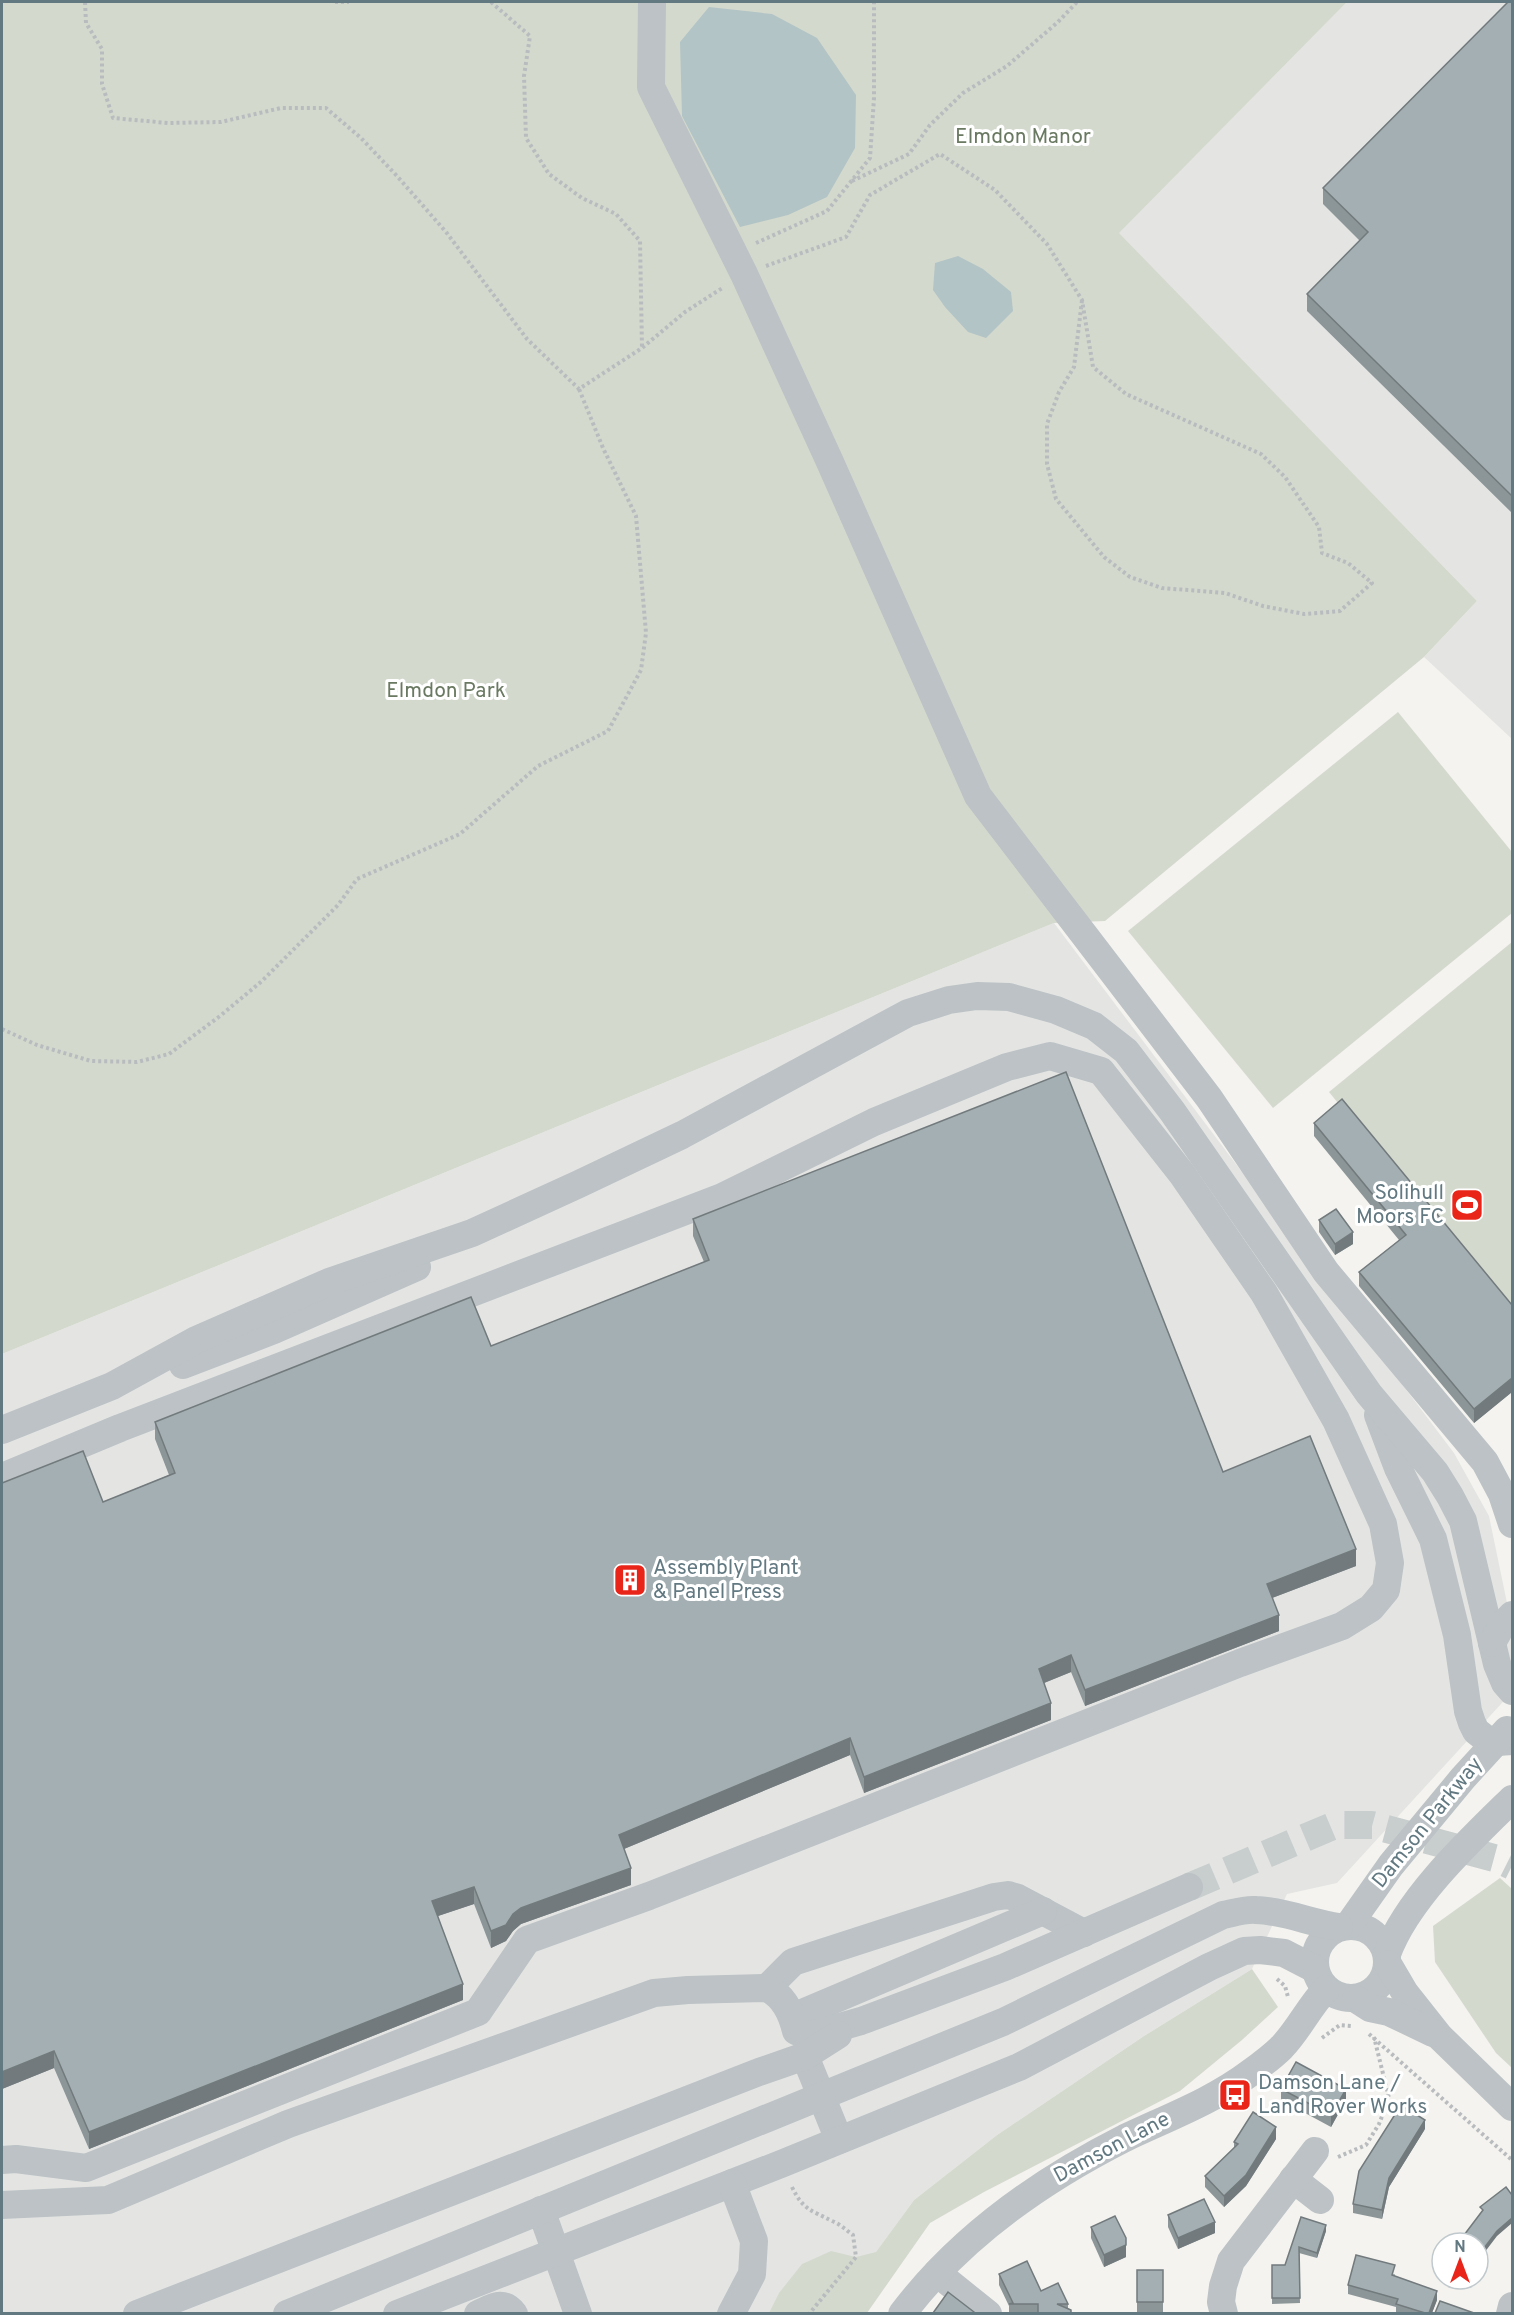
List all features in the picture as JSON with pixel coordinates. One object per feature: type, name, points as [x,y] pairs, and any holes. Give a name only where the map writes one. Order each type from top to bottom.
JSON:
[{"type":"street","points":[[652,2],[651,87],[739,264],[830,462],[978,796],[1209,1098],[1326,1272],[1485,1462],[1502,1494],[1512,1524]]},
{"type":"street","points":[[2,1430],[112,1386],[196,1340],[329,1281],[472,1233],[682,1135],[908,1013],[949,1000],[977,996],[1010,997],[1056,1010],[1094,1026],[1126,1051],[1172,1111],[1370,1394],[1435,1472],[1459,1513],[1469,1544],[1492,1643],[1504,1683],[1512,1691]]},
{"type":"street","points":[[2,1477],[120,1428],[722,1197],[874,1122],[1007,1067],[1050,1056],[1101,1071],[1182,1174],[1264,1293],[1336,1420],[1383,1524],[1390,1563],[1386,1590],[1371,1608],[1342,1626],[1240,1663],[649,1896],[527,1940],[478,2012],[86,2168],[16,2159],[2,2160]]},
{"type":"street","points":[[1370,1394],[1398,1468],[1433,1539],[1457,1635],[1468,1711],[1499,1734]]},
{"type":"street","points":[[1492,1643],[1501,1627],[1512,1615]]},
{"type":"street","name":"Damson Parkway","points":[[1344,1927],[1391,1865],[1499,1734]]},
{"type":"street","name":"Damson Parkway","points":[[1387,1959],[1394,1933],[1447,1864],[1512,1799]]},
{"type":"street","points":[[2,2205],[108,2200],[288,2124],[654,1994],[688,1990],[767,1988],[777,1993],[793,2017],[796,2031],[808,2036],[861,2021],[1005,1967],[1189,1887]]},
{"type":"street","points":[[767,1988],[793,1962],[994,1897],[1008,1895],[1018,1898],[1084,1933]]},
{"type":"street","points":[[287,2313],[1003,2022],[1222,1915],[1253,1909],[1275,1911],[1316,1924],[1361,1927],[1372,1933],[1382,1942],[1387,1959],[1405,1993],[1438,2036],[1512,2107]]},
{"type":"street","points":[[793,2017],[1043,1911]]},
{"type":"street","points":[[1320,1979],[1315,1956],[1319,1944],[1328,1934],[1344,1927]]},
{"type":"street","points":[[397,2313],[781,2164],[1020,2067],[1244,1951],[1284,1953],[1345,1999],[1356,1999],[1368,1995],[1378,1987],[1385,1976],[1387,1959]]},
{"type":"street","name":"Damson Lane","points":[[902,2313],[937,2273],[994,2220],[1034,2191],[1088,2158],[1233,2084],[1282,2047],[1320,1979]]},
{"type":"street","points":[[1084,1983],[1102,2023]]},
{"type":"street","points":[[1356,1999],[1370,2008],[1389,2012],[1438,2036]]},
{"type":"street","points":[[137,2313],[805,2056],[861,2021]]},
{"type":"street","points":[[805,2056],[839,2140]]},
{"type":"street","points":[[1224,2313],[1221,2302],[1223,2286],[1231,2261],[1315,2151]]},
{"type":"street","points":[[1293,2179],[1320,2200]]},
{"type":"street","points":[[731,2313],[752,2274],[754,2241],[732,2183]]},
{"type":"street","points":[[541,2210],[578,2313]]},
{"type":"street","points":[[937,2273],[988,2313]]},
{"type":"street","points":[[478,2313],[500,2304],[508,2306],[514,2313]]},
{"type":"street","points":[[1510,2313],[1512,2306]]},
{"type":"path","points":[[2,1029],[37,1045],[91,1061],[137,1062],[169,1054],[262,981],[338,905],[357,879],[460,834],[538,766],[608,731],[640,670],[646,633],[636,516],[603,448],[579,389],[527,339],[446,232],[397,176],[362,138],[326,108],[281,108],[221,122],[168,123],[113,118],[102,84],[102,49],[86,23],[85,2]]},
{"type":"path","points":[[335,2],[349,2]]},
{"type":"path","points":[[491,2],[530,36],[524,76],[526,138],[549,174],[582,198],[616,214],[640,241],[642,348]]},
{"type":"path","points":[[579,389],[642,348],[739,264],[827,211],[870,158],[874,98],[874,2]]},
{"type":"path","points":[[851,181],[909,154],[930,124],[963,93],[1007,66],[1058,22],[1077,2]]},
{"type":"path","points":[[739,264],[846,237],[870,195],[940,154],[995,190],[1047,244],[1082,300],[1093,368],[1126,394],[1261,454],[1285,477],[1319,527],[1322,553],[1348,563],[1372,583],[1340,611],[1304,614],[1263,606],[1225,593],[1162,588],[1130,577],[1104,558],[1056,500],[1047,464],[1047,424],[1059,392],[1074,368],[1082,300]]},
{"type":"path","points":[[1315,2151],[1335,2158],[1353,2152],[1366,2145],[1379,2124],[1389,2098],[1373,2037],[1512,2160]]},
{"type":"path","points":[[781,2164],[799,2202],[813,2213],[833,2221],[853,2235],[856,2257],[809,2313]]},
{"type":"shaded area","points":[[1347,2],[1512,2],[1512,739],[1424,657],[1477,601],[1118,233]]},
{"type":"shaded area","points":[[709,7],[772,14],[817,38],[856,95],[855,148],[827,197],[788,215],[740,227],[682,116],[680,42]]},
{"type":"shaded area","points":[[958,256],[983,269],[1011,292],[1013,311],[986,338],[968,332],[933,290],[935,263]]},
{"type":"shaded area","points":[[1054,923],[1454,1453],[1489,1516],[1512,1627],[1512,1692],[1337,1883],[1287,1894],[1252,1969],[1144,2036],[997,2135],[914,2200],[832,2313],[2,2314],[2,1354]]},
{"type":"green space","name":"Elmdon Park","points":[[2,2],[1347,2],[1119,233],[1477,601],[1424,657],[1105,921],[1054,923],[2,1354]]},
{"type":"green space","points":[[1398,712],[1512,852],[1512,913],[1273,1108],[1128,931]]},
{"type":"green space","name":"Solihull Moors FC","points":[[1512,942],[1512,1317],[1329,1092]]},
{"type":"green space","points":[[1500,1878],[1512,1889],[1512,2068],[1496,2053],[1435,1962],[1433,1926]]},
{"type":"green space","points":[[1252,1969],[1278,2007],[1180,2091],[984,2192],[930,2223],[867,2313],[769,2313],[779,2293],[802,2264],[831,2251],[856,2257],[876,2252],[914,2200],[997,2135],[1144,2036]]},
{"type":"building","points":[[1508,2],[1512,2],[1512,496],[1307,294],[1368,232],[1323,188]]},
{"type":"building","name":"Assembly Plant & Panel Press","points":[[1066,1072],[1223,1472],[1310,1436],[1356,1549],[1267,1584],[1279,1615],[1085,1690],[1071,1655],[1039,1669],[1051,1703],[864,1777],[850,1738],[619,1835],[631,1868],[521,1908],[513,1914],[506,1925],[491,1931],[474,1887],[432,1901],[463,1984],[89,2132],[54,2051],[2,2072],[2,1483],[83,1451],[103,1502],[175,1473],[155,1422],[471,1297],[491,1346],[709,1260],[693,1219]]},
{"type":"building","points":[[1342,1099],[1512,1305],[1512,1378],[1474,1409],[1359,1272],[1406,1235],[1314,1123]]},
{"type":"building","points":[[1336,1209],[1353,1232],[1335,1244],[1319,1220]]},
{"type":"building","points":[[1296,2062],[1346,2089],[1331,2115],[1281,2089]]},
{"type":"building","points":[[1401,2105],[1425,2120],[1389,2178],[1382,2210],[1353,2204],[1359,2171]]},
{"type":"building","points":[[1253,2112],[1276,2127],[1246,2175],[1224,2196],[1205,2176],[1238,2144],[1234,2142]]},
{"type":"building","points":[[1506,2187],[1512,2195],[1512,2218],[1490,2240],[1490,2231],[1467,2231],[1483,2210],[1480,2207]]},
{"type":"building","points":[[1204,2199],[1215,2222],[1178,2238],[1168,2215]]},
{"type":"building","points":[[1115,2216],[1126,2238],[1126,2245],[1104,2255],[1091,2227]]},
{"type":"building","points":[[1301,2217],[1326,2225],[1317,2253],[1299,2247],[1300,2298],[1272,2298],[1272,2265],[1285,2265]]},
{"type":"building","points":[[1356,2255],[1395,2265],[1392,2275],[1430,2289],[1430,2291],[1437,2291],[1429,2313],[1425,2313],[1396,2304],[1398,2299],[1348,2285]]},
{"type":"building","points":[[1027,2261],[1041,2291],[1058,2283],[1068,2304],[1057,2304],[1071,2310],[1071,2313],[1038,2313],[1038,2304],[1009,2304],[1013,2303],[999,2274]]},
{"type":"building","points":[[1137,2270],[1163,2270],[1163,2302],[1137,2302]]},
{"type":"building","points":[[948,2292],[974,2312],[933,2313]]},
{"type":"building","points":[[1440,2301],[1474,2313],[1435,2313]]},
{"type":"tunnel","points":[[1189,1887],[1335,1825],[1372,1825],[1498,1859],[1512,1866]]},
{"type":"place","name":"Solihull Moors FC","points":[[1467,1205]]},
{"type":"place","name":"Assembly Plant & Panel Press","points":[[630,1580]]},
{"type":"place","name":"Damson Lane / Land Rover Works","points":[[1235,2095]]},
{"type":"park label","name":"Elmdon Manor","points":[[1023,137]]}]
